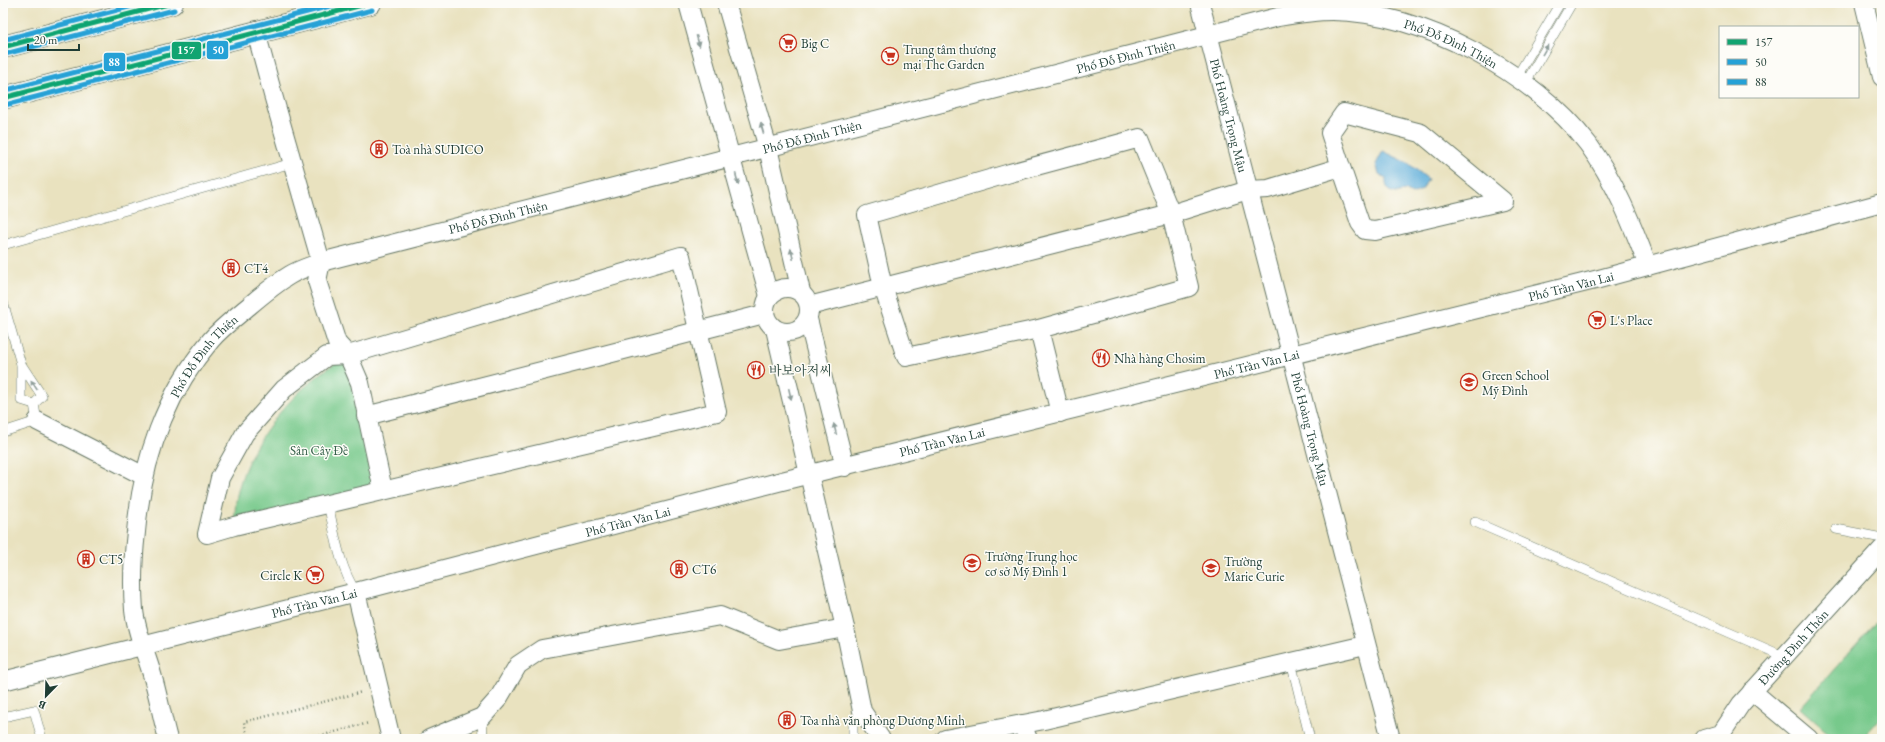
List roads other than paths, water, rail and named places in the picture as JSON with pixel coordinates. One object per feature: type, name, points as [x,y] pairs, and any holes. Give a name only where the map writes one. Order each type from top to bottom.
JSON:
[{"type":"main road","points":[[3,47],[172,3]]},
{"type":"main road","points":[[3,98],[370,3]]},
{"type":"street","points":[[688,3],[769,296]]},
{"type":"street","points":[[726,3],[768,148],[845,466]]},
{"type":"street","name":"Phố Hoàng Trọng Mậu","points":[[1200,3],[1292,356],[1365,645],[1391,739]]},
{"type":"street","points":[[1864,3],[1882,77]]},
{"type":"street","name":"Phố Đỗ Đình Thiện","points":[[168,739],[134,613],[133,578],[137,520],[144,476],[156,437],[168,407],[186,375],[212,340],[229,322],[268,289],[292,274],[321,262],[1278,17],[1332,11],[1356,13],[1406,23],[1434,33],[1460,45],[1520,81],[1548,102],[1588,145],[1619,196],[1648,266]]},
{"type":"street","points":[[256,32],[321,262],[317,281],[337,343],[348,355],[360,383],[383,490]]},
{"type":"street","points":[[1344,113],[1422,133],[1503,201],[1376,231],[1365,230],[1360,223],[1341,167],[1330,133],[1344,113]]},
{"type":"street","points":[[1140,138],[1171,214],[1189,287],[1039,329],[906,357],[883,287],[867,215],[1010,173],[1140,138]]},
{"type":"street","points":[[806,306],[1171,214],[1248,190],[1268,189],[1341,167]]},
{"type":"street","name":"Phố Trần Văn Lai","points":[[3,681],[356,592],[782,481],[1292,356],[1648,266],[1882,203]]},
{"type":"street","points":[[681,256],[698,330],[717,412],[383,490],[234,526],[207,534],[220,478],[245,433],[284,389],[327,356],[348,355],[681,256]]},
{"type":"street","points":[[786,287],[794,288],[806,306],[804,325],[792,332],[785,333],[775,329],[767,321],[764,314],[764,306],[769,296],[778,289],[786,287]]},
{"type":"street","points":[[366,416],[764,314]]},
{"type":"street","points":[[775,329],[845,628],[862,711],[881,739]]},
{"type":"street","points":[[1039,329],[1060,413]]},
{"type":"street","points":[[37,421],[144,476]]},
{"type":"street","name":"Đường Đình Thôn","points":[[1704,739],[1722,737],[1741,704],[1752,691],[1882,549]]},
{"type":"street","points":[[356,592],[390,739]]},
{"type":"street","points":[[429,739],[482,717],[498,699],[518,665],[542,649],[720,616],[779,640],[845,628]]},
{"type":"street","points":[[945,739],[1025,732],[1291,662],[1365,645]]},
{"type":"street","points":[[1752,691],[1809,739]]},
{"type":"lane","points":[[1520,81],[1560,3]]},
{"type":"lane","points":[[1520,81],[1572,3]]},
{"type":"lane","points":[[3,245],[292,163]]},
{"type":"lane","points":[[3,302],[21,364],[21,400],[34,404]]},
{"type":"lane","points":[[21,364],[42,396],[34,404]]},
{"type":"lane","points":[[3,432],[37,421],[34,404]]},
{"type":"lane","points":[[328,504],[346,578],[356,592]]},
{"type":"lane","points":[[1475,522],[1783,656]]},
{"type":"lane","points":[[1836,529],[1882,538]]},
{"type":"lane","points":[[1291,662],[1310,739]]},
{"type":"lane","points":[[3,717],[34,710],[42,739]]},
{"type":"lane","points":[[853,739],[853,724],[862,711]]},
{"type":"lane","points":[[482,717],[483,739]]},
{"type":"water","points":[[1383,151],[1408,163],[1428,179],[1422,190],[1412,194],[1405,190],[1396,193],[1389,190],[1386,184],[1386,178],[1379,174],[1376,164]]},
{"type":"place","name":"Big C","points":[[788,43]]},
{"type":"place","name":"Trung tâm thương mại The Garden","points":[[890,56]]},
{"type":"place","name":"Toà nhà SUDICO","points":[[379,149]]},
{"type":"place","name":"CT4","points":[[231,268]]},
{"type":"place","name":"L's Place","points":[[1597,320]]},
{"type":"place","name":"Nhà hàng Chosim","points":[[1101,358]]},
{"type":"place","name":"바보아저씨","points":[[756,370]]},
{"type":"place","name":"Green School Mỹ Đình","points":[[1469,382]]},
{"type":"place","name":"CT5","points":[[86,559]]},
{"type":"place","name":"Trường Trung học cơ sở Mỹ Đình 1","points":[[972,563]]},
{"type":"place","name":"Trường Marie Curie","points":[[1211,568]]},
{"type":"place","name":"CT6","points":[[679,569]]},
{"type":"place","name":"Circle K","points":[[315,575]]},
{"type":"place","name":"Tòa nhà văn phòng Dương Minh","points":[[787,720]]},
{"type":"park label","name":"Sân Cây Đề","points":[[319,450]]}]
